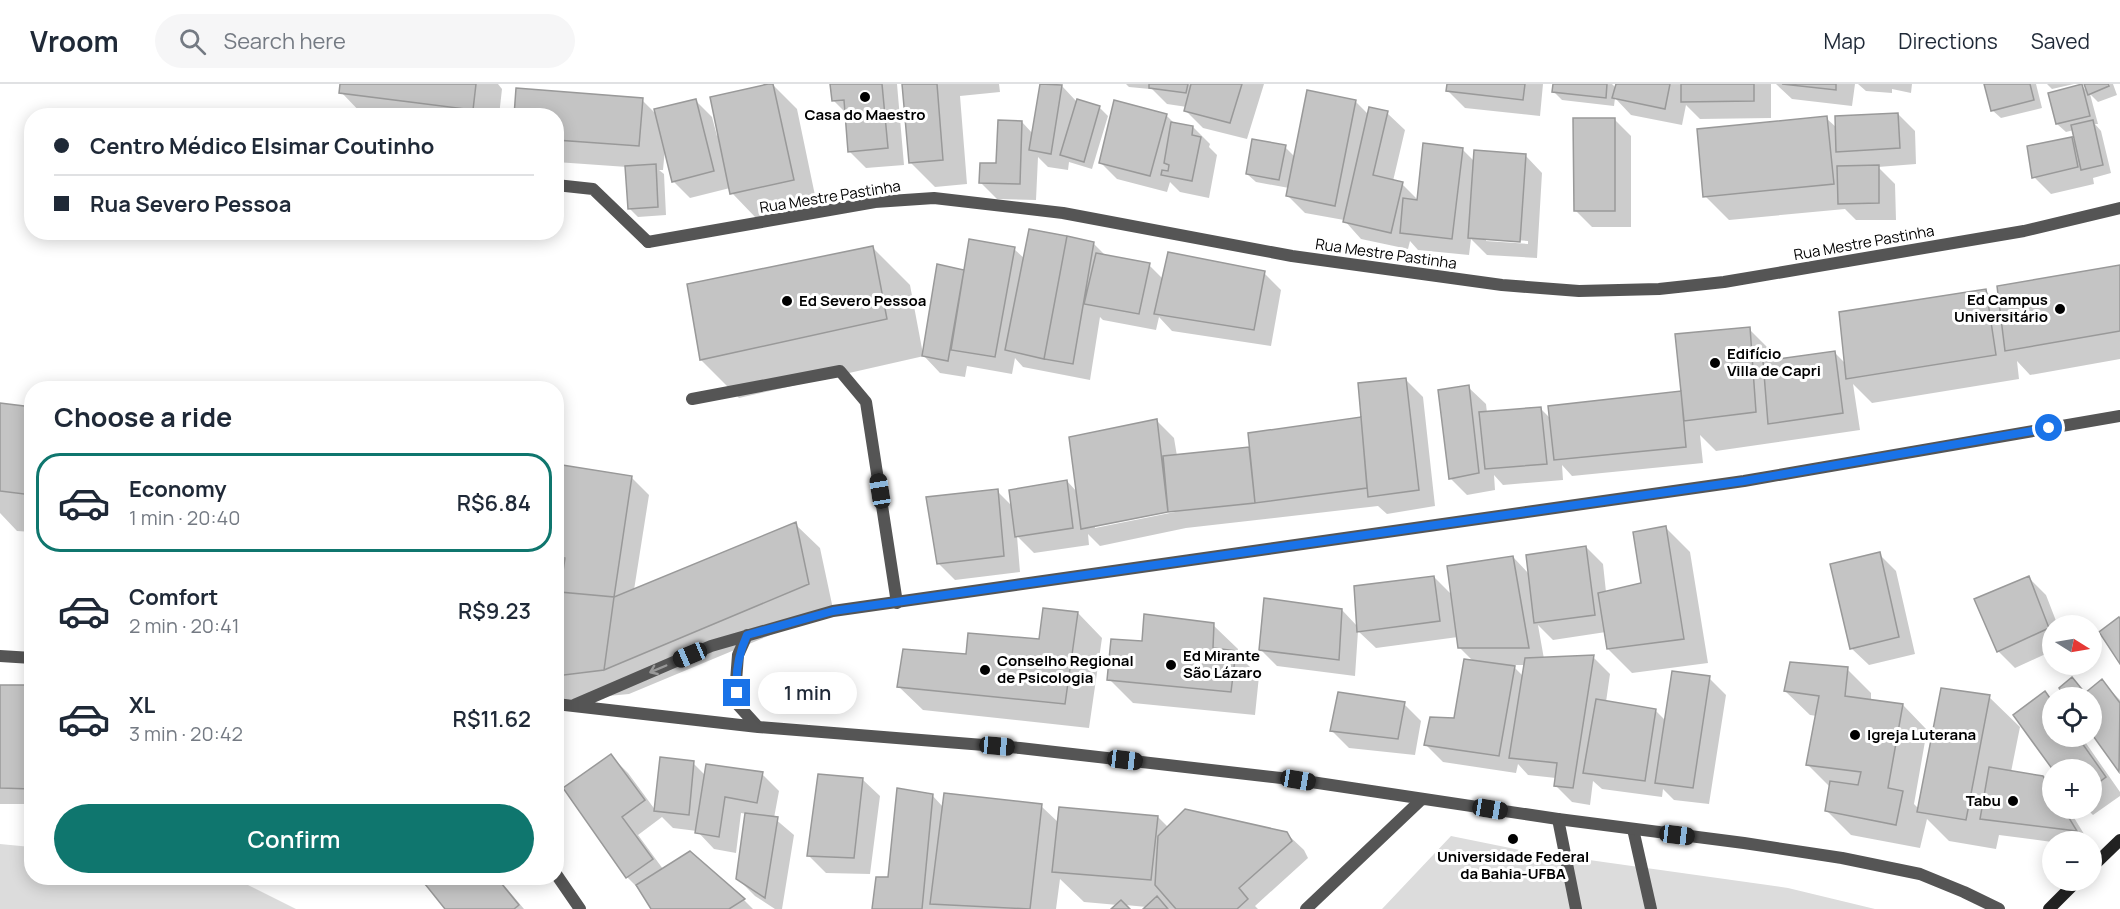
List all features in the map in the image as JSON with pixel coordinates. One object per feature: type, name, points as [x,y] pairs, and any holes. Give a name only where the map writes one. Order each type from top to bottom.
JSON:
[{"type":"main road","points":[[2102,857],[2120,840]]},
{"type":"main road","points":[[2049,909],[2067,891]]},
{"type":"street","name":"Rua Mestre Pastinha","points":[[564,186],[593,189],[648,242],[876,202],[934,198],[1064,213],[1292,256],[1490,284],[1579,291],[1648,290],[1724,282],[2024,231],[2120,208]]},
{"type":"street","points":[[692,399],[840,371],[866,402],[897,603]]},
{"type":"street","points":[[574,705],[711,646],[833,611],[1744,481],[2120,416]]},
{"type":"street","points":[[747,635],[738,655],[736,681],[738,705],[758,727]]},
{"type":"street","points":[[0,656],[24,658]]},
{"type":"street","points":[[564,704],[758,727],[1020,748],[1298,780],[1842,858],[1920,874],[1999,909]]},
{"type":"street","points":[[1306,909],[1422,799]]},
{"type":"street","points":[[1558,819],[1576,909]]},
{"type":"street","points":[[1633,829],[1651,909]]},
{"type":"street","points":[[564,885],[580,909]]},
{"type":"shaded area","name":"Universidade Federal da Bahia-UFBA","points":[[1451,836],[1525,851],[1788,888],[1875,909],[1382,909]]},
{"type":"shaded area","points":[[0,844],[24,846],[24,885],[248,885],[296,909],[0,909]]},
{"type":"building","points":[[340,84],[476,84],[473,108],[339,93]]},
{"type":"building","points":[[773,84],[794,180],[730,194],[710,97]]},
{"type":"building","points":[[830,84],[882,84],[888,148],[848,152],[844,100],[832,101]]},
{"type":"building","points":[[902,84],[937,84],[943,160],[909,163]]},
{"type":"building","points":[[1040,84],[1062,85],[1051,154],[1029,150]]},
{"type":"building","points":[[1149,84],[1188,84],[1186,93],[1149,88]]},
{"type":"building","points":[[1191,84],[1242,84],[1230,123],[1184,111]]},
{"type":"building","points":[[1447,84],[1525,84],[1523,100],[1446,91]]},
{"type":"building","points":[[1553,84],[1607,84],[1606,98],[1552,92]]},
{"type":"building","points":[[1616,84],[1670,84],[1665,109],[1612,98]]},
{"type":"building","points":[[1681,84],[1754,84],[1754,101],[1681,102]]},
{"type":"building","points":[[1782,84],[1836,84],[1836,90]]},
{"type":"building","points":[[1984,84],[2030,84],[2034,100],[1991,111]]},
{"type":"building","points":[[2082,84],[2090,116],[2056,124],[2048,93]]},
{"type":"building","points":[[2084,84],[2108,84],[2109,86],[2088,95]]},
{"type":"building","points":[[516,88],[643,98],[639,146],[564,141],[564,108],[515,108]]},
{"type":"building","points":[[1307,90],[1356,100],[1335,206],[1286,196]]},
{"type":"building","points":[[696,99],[714,171],[672,182],[654,109]]},
{"type":"building","points":[[1077,99],[1100,106],[1084,162],[1060,155]]},
{"type":"building","points":[[1114,100],[1167,114],[1150,176],[1099,163]]},
{"type":"building","points":[[1369,107],[1388,111],[1373,175],[1403,182],[1391,233],[1343,222]]},
{"type":"building","points":[[1898,113],[1900,148],[1836,152],[1835,116]]},
{"type":"building","points":[[1827,116],[1834,184],[1703,197],[1697,129]]},
{"type":"building","points":[[1573,118],[1615,118],[1615,211],[1574,211]]},
{"type":"building","points":[[998,120],[1022,121],[1020,184],[979,183],[980,163],[996,163]]},
{"type":"building","points":[[2093,120],[2103,165],[2081,170],[2071,125]]},
{"type":"building","points":[[1171,122],[1193,126],[1192,135],[1201,137],[1192,181],[1161,175],[1162,170],[1168,171],[1169,165],[1164,163]]},
{"type":"building","points":[[2072,137],[2078,167],[2032,178],[2027,146]]},
{"type":"building","points":[[1252,139],[1286,145],[1279,180],[1246,174]]},
{"type":"building","points":[[1423,143],[1463,148],[1452,239],[1400,233],[1403,198],[1417,200]]},
{"type":"building","points":[[1474,150],[1526,154],[1520,242],[1468,238]]},
{"type":"building","points":[[656,164],[658,207],[628,209],[625,166]]},
{"type":"building","points":[[1879,165],[1879,203],[1838,204],[1837,166]]},
{"type":"building","points":[[1029,229],[1067,236],[1044,359],[1005,350]]},
{"type":"building","points":[[1067,236],[1094,242],[1073,364],[1044,359]]},
{"type":"building","points":[[969,239],[1015,247],[995,357],[951,350]]},
{"type":"building","name":"Ed Severo Pessoa","points":[[873,246],[887,319],[700,360],[687,284]]},
{"type":"building","points":[[1168,252],[1265,271],[1254,330],[1154,314]]},
{"type":"building","points":[[1096,253],[1150,263],[1139,314],[1084,304]]},
{"type":"building","points":[[937,264],[964,270],[948,361],[922,356]]},
{"type":"building","name":"Ed Campus Universitário","points":[[2120,265],[2120,331],[2005,351],[1997,286]]},
{"type":"building","points":[[1986,289],[1996,355],[1846,379],[1839,312]]},
{"type":"building","name":"Edifício Villa de Capri","points":[[1750,327],[1756,412],[1684,421],[1675,334]]},
{"type":"building","points":[[1835,351],[1843,413],[1768,424],[1763,361]]},
{"type":"building","points":[[1406,378],[1419,490],[1368,497],[1358,383]]},
{"type":"building","points":[[1469,385],[1479,473],[1449,479],[1438,390]]},
{"type":"building","points":[[1681,391],[1686,447],[1554,460],[1548,406]]},
{"type":"building","points":[[0,403],[24,406],[24,494],[0,491]]},
{"type":"building","points":[[1541,407],[1547,464],[1485,469],[1479,412]]},
{"type":"building","points":[[1361,417],[1367,488],[1255,503],[1248,433]]},
{"type":"building","points":[[1157,419],[1168,512],[1081,529],[1069,437]]},
{"type":"building","points":[[1249,447],[1255,503],[1168,512],[1163,456]]},
{"type":"building","points":[[564,465],[632,476],[614,597],[564,592]]},
{"type":"building","points":[[1067,480],[1073,528],[1015,537],[1009,490]]},
{"type":"building","points":[[998,489],[1004,556],[937,564],[926,497]]},
{"type":"building","points":[[796,522],[809,584],[604,670],[614,597]]},
{"type":"building","points":[[1666,526],[1684,639],[1607,649],[1598,593],[1641,583],[1633,532]]},
{"type":"building","points":[[1586,546],[1595,615],[1534,623],[1526,555]]},
{"type":"building","points":[[1880,552],[1899,637],[1850,649],[1830,564]]},
{"type":"building","points":[[1513,556],[1529,648],[1458,648],[1447,566]]},
{"type":"building","points":[[1434,576],[1440,621],[1357,632],[1354,586]]},
{"type":"building","points":[[2029,576],[2044,615],[2042,615],[2042,631],[1997,652],[1974,599]]},
{"type":"building","points":[[564,592],[614,597],[604,670],[564,675]]},
{"type":"building","points":[[1264,598],[1342,609],[1339,660],[1259,650]]},
{"type":"building","name":"Conselho Regional de Psicologia","points":[[1043,608],[1078,612],[1065,704],[897,687],[903,649],[966,654],[968,633],[1039,639]]},
{"type":"building","name":"Ed Mirante São Lázaro","points":[[1144,614],[1214,623],[1213,648],[1236,651],[1231,692],[1107,680],[1111,639],[1142,641]]},
{"type":"building","points":[[2119,617],[2120,664],[2102,637],[2102,630]]},
{"type":"building","points":[[1594,655],[1573,788],[1554,786],[1557,763],[1509,758],[1525,658]]},
{"type":"building","points":[[1464,659],[1515,666],[1499,756],[1424,745],[1430,717],[1454,718]]},
{"type":"building","name":"Igreja Luterana","points":[[1790,662],[1848,667],[1845,696],[1903,704],[1888,788],[1903,791],[1896,825],[1825,811],[1830,781],[1858,785],[1861,772],[1806,765],[1819,696],[1784,691]]},
{"type":"building","points":[[1672,671],[1710,676],[1693,788],[1655,783]]},
{"type":"building","points":[[2072,677],[2080,687],[2060,687]]},
{"type":"building","points":[[2102,679],[2120,703],[2119,772],[2101,747],[2102,687],[2092,687]]},
{"type":"building","points":[[0,685],[24,685],[24,789],[0,788]]},
{"type":"building","points":[[1941,688],[1990,695],[1966,820],[1917,812]]},
{"type":"building","points":[[1338,692],[1405,702],[1398,739],[1330,731]]},
{"type":"building","points":[[2042,693],[2042,747],[2085,747],[2093,759],[2045,759],[2013,715]]},
{"type":"building","points":[[1596,699],[1656,709],[1645,781],[1583,773]]},
{"type":"building","points":[[611,754],[645,800],[622,817],[653,859],[626,878],[564,787]]},
{"type":"building","points":[[660,757],[694,761],[689,815],[654,811]]},
{"type":"building","points":[[706,764],[763,772],[757,803],[725,797],[719,837],[695,833]]},
{"type":"building","points":[[1989,767],[2042,776],[2042,819],[2070,819],[2077,831],[1980,819]]},
{"type":"building","points":[[818,774],[863,778],[854,858],[807,856]]},
{"type":"building","points":[[897,788],[933,794],[922,909],[872,909],[876,877],[888,877]]},
{"type":"building","points":[[944,793],[1042,804],[1030,909],[930,904]]},
{"type":"building","points":[[1059,807],[1158,816],[1151,880],[1052,872]]},
{"type":"building","points":[[1185,809],[1287,832],[1292,841],[1239,888],[1248,899],[1237,909],[1176,909],[1155,885],[1158,836]]},
{"type":"building","points":[[745,813],[778,817],[765,898],[736,879]]},
{"type":"building","points":[[690,851],[745,899],[729,909],[651,909],[636,885]]},
{"type":"building","points":[[426,885],[503,885],[519,905],[514,909],[445,909]]},
{"type":"building","points":[[1157,896],[1168,909],[1143,909]]},
{"type":"building","points":[[1121,900],[1130,909],[1111,909]]},
{"type":"place","name":"Casa do Maestro","points":[[865,97]]},
{"type":"place","name":"Ed Severo Pessoa","points":[[787,301]]},
{"type":"place","name":"Ed Campus Universitário","points":[[2060,309]]},
{"type":"place","name":"Edifício Villa de Capri","points":[[1715,363]]},
{"type":"place","name":"Ed Mirante São Lázaro","points":[[1171,665]]},
{"type":"place","name":"Conselho Regional de Psicologia","points":[[985,670]]},
{"type":"place","name":"Igreja Luterana","points":[[1855,735]]},
{"type":"place","name":"Tabu","points":[[2013,801]]},
{"type":"place","name":"Universidade Federal da Bahia-UFBA","points":[[1513,839]]},
{"type":"route","points":[[737,693],[738,655],[747,635],[833,611],[1744,481],[2049,428]]}]
